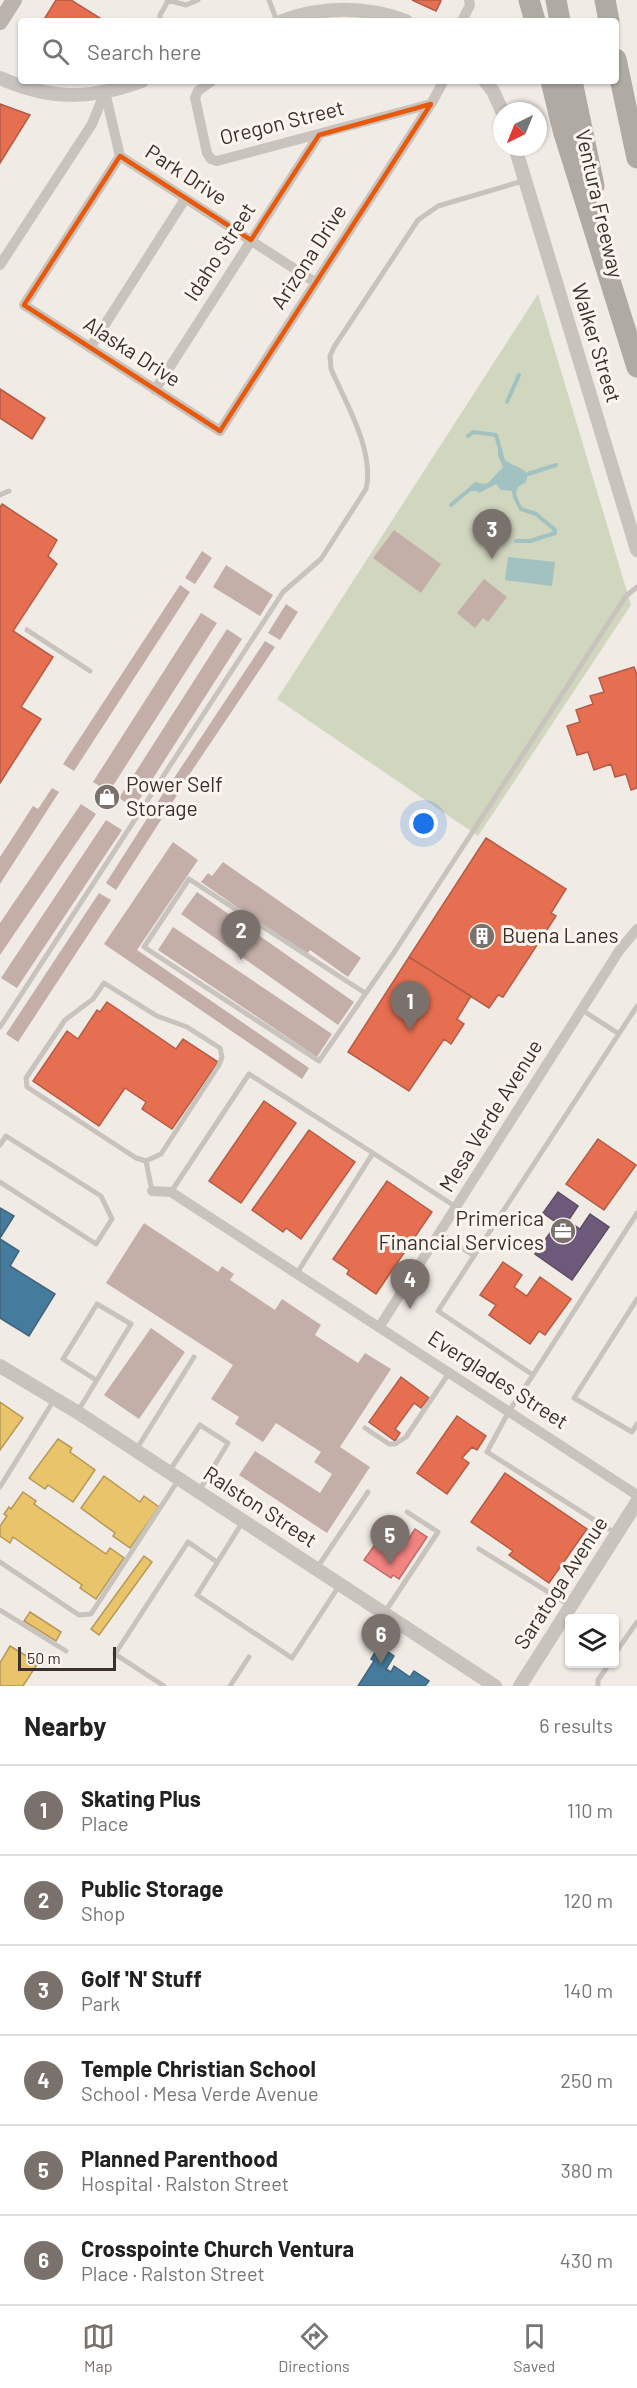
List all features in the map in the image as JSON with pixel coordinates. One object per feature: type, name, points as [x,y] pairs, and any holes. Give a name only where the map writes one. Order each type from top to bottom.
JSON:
[{"type":"highway","points":[[528,0],[534,18]]},
{"type":"highway","points":[[556,0],[559,18]]},
{"type":"highway","points":[[605,0],[608,18]]},
{"type":"highway","points":[[619,73],[637,158]]},
{"type":"highway","points":[[552,84],[563,130],[637,367]]},
{"type":"highway","name":"Ventura Freeway","points":[[573,84],[600,213],[637,361]]},
{"type":"main road","points":[[0,22],[14,0]]},
{"type":"street","points":[[464,18],[470,0]]},
{"type":"street","points":[[292,18],[339,10],[381,13],[397,18]]},
{"type":"street","points":[[0,78],[27,88],[63,96],[105,92],[132,84]]},
{"type":"street","name":"Oregon Street","points":[[208,84],[198,91],[195,105],[207,153],[211,159],[217,160],[431,104]]},
{"type":"street","name":"Arizona Drive","points":[[220,431],[442,84]]},
{"type":"street","points":[[487,84],[498,102]]},
{"type":"street","points":[[0,265],[92,124],[105,92]]},
{"type":"street","name":"Park Drive","points":[[105,92],[120,156],[315,282]]},
{"type":"street","name":"Idaho Street","points":[[155,390],[319,135]]},
{"type":"street","name":"Alaska Drive","points":[[120,156],[24,305],[220,431]]},
{"type":"street","name":"Walker Street","points":[[517,156],[637,550]]},
{"type":"street","points":[[90,348],[185,199]]},
{"type":"street","name":"Mesa Verde Avenue","points":[[380,1326],[619,951],[637,929]]},
{"type":"street","name":"Everglades Street","points":[[152,1191],[171,1192],[637,1495]]},
{"type":"street","name":"Ralston Street","points":[[0,1366],[77,1412],[495,1686]]},
{"type":"street","name":"Saratoga Avenue","points":[[520,1686],[637,1502]]},
{"type":"lane","points":[[160,18],[167,1],[186,5],[198,0]]},
{"type":"lane","points":[[269,0],[276,18]]},
{"type":"lane","points":[[0,1027],[283,592],[321,559],[366,489],[369,476],[368,459],[331,369],[330,357],[334,347],[418,220],[438,206],[524,180]]},
{"type":"lane","points":[[0,495],[9,491]]},
{"type":"lane","points":[[365,993],[189,879],[144,947],[319,1061],[395,951],[626,596],[637,587]]},
{"type":"lane","points":[[27,630],[90,671]]},
{"type":"lane","points":[[104,983],[157,1016],[187,1027],[220,1048],[222,1057],[219,1065],[161,1154],[146,1161],[136,1158],[27,1087],[26,1078],[64,1020],[93,999],[104,983]]},
{"type":"lane","points":[[533,1375],[438,1311],[637,1006]]},
{"type":"lane","points":[[582,1010],[619,1034]]},
{"type":"lane","points":[[171,1192],[249,1074],[456,1207]]},
{"type":"lane","points":[[0,1145],[6,1136],[101,1196],[112,1219],[96,1244],[0,1182]]},
{"type":"lane","points":[[297,1273],[373,1154]]},
{"type":"lane","points":[[146,1161],[152,1191]]},
{"type":"lane","points":[[617,1534],[487,1452],[509,1411],[637,1213]]},
{"type":"lane","points":[[440,1233],[474,1256]]},
{"type":"lane","points":[[637,1299],[574,1398],[632,1432],[637,1424]]},
{"type":"lane","points":[[77,1412],[131,1324],[97,1304],[63,1359],[96,1380]]},
{"type":"lane","points":[[135,1451],[194,1357]]},
{"type":"lane","points":[[365,1428],[389,1444],[400,1441],[406,1437],[450,1372]]},
{"type":"lane","points":[[0,1487],[55,1399]]},
{"type":"lane","points":[[0,1562],[79,1615],[91,1614],[173,1476],[200,1425],[228,1443],[198,1492]]},
{"type":"lane","points":[[316,1569],[368,1492]]},
{"type":"lane","points":[[384,1614],[438,1532],[407,1512]]},
{"type":"lane","points":[[244,1521],[196,1595],[291,1658],[340,1585]]},
{"type":"lane","points":[[164,1686],[115,1654],[188,1542],[217,1562]]},
{"type":"lane","points":[[479,1549],[571,1606]]},
{"type":"lane","points":[[0,1610],[66,1651]]},
{"type":"lane","points":[[619,1649],[637,1622]]},
{"type":"lane","points":[[230,1686],[249,1657]]},
{"type":"lane","points":[[598,1686],[598,1680],[606,1668]]},
{"type":"highlighted area","points":[[431,104],[220,431],[24,305],[120,156],[251,240],[319,135]]},
{"type":"green space","points":[[538,294],[631,605],[478,836],[277,699]]},
{"type":"water","points":[[498,446],[501,446],[505,460],[527,473],[526,482],[518,487],[516,494],[522,508],[520,511],[512,491],[501,490],[496,484],[479,493],[470,491],[470,486],[475,482],[488,483],[503,467],[498,456]]},
{"type":"water","points":[[508,557],[555,562],[552,586],[505,580]]},
{"type":"building: Homes","points":[[0,1402],[23,1418],[0,1450]]},
{"type":"building: Homes","points":[[58,1439],[72,1448],[70,1452],[95,1470],[73,1502],[48,1485],[45,1489],[29,1478]]},
{"type":"building: Homes","points":[[104,1476],[140,1502],[144,1496],[159,1507],[130,1548],[113,1536],[115,1533],[81,1508]]},
{"type":"building: Homes","points":[[23,1492],[36,1501],[34,1504],[106,1554],[110,1548],[124,1558],[96,1599],[80,1588],[82,1585],[13,1537],[10,1543],[0,1536],[0,1526],[7,1516],[4,1514],[9,1507],[11,1509]]},
{"type":"building: Homes","points":[[144,1556],[152,1562],[99,1635],[91,1629]]},
{"type":"building: Homes","points":[[30,1612],[61,1632],[56,1641],[24,1621]]},
{"type":"building: Homes","points":[[10,1646],[38,1663],[23,1686],[0,1686],[0,1663]]},
{"type":"building: Shops","points":[[56,0],[71,0],[100,18],[45,18]]},
{"type":"building: Shops","points":[[412,0],[440,0],[441,1],[436,11]]},
{"type":"building: Shops","points":[[0,104],[30,115],[0,163]]},
{"type":"building: Shops","points":[[0,389],[45,418],[32,439],[0,418]]},
{"type":"building: Shops","points":[[2,504],[57,540],[48,556],[57,564],[13,631],[53,657],[21,707],[41,719],[0,783],[0,507]]},
{"type":"building: Shops","points":[[634,667],[637,675],[637,788],[631,790],[626,774],[615,777],[611,764],[594,770],[588,752],[577,755],[567,726],[580,722],[576,710],[593,704],[590,696],[604,692],[599,678]]},
{"type":"building: Shops","name":"Buena Lanes","points":[[486,838],[566,889],[551,913],[556,916],[503,997],[498,995],[489,1008],[409,957]]},
{"type":"building: Shops","points":[[409,957],[471,996],[457,1019],[464,1024],[451,1044],[444,1039],[409,1091],[348,1052]]},
{"type":"building: Shops","points":[[107,1002],[176,1049],[183,1039],[218,1062],[172,1129],[142,1109],[146,1102],[125,1088],[99,1126],[33,1081],[67,1031],[78,1039],[97,1010],[100,1012]]},
{"type":"building: Shops","points":[[264,1101],[296,1123],[241,1203],[209,1181]]},
{"type":"building: Shops","points":[[309,1130],[355,1162],[301,1239],[286,1228],[283,1232],[252,1210]]},
{"type":"building: Shops","points":[[598,1139],[636,1165],[604,1210],[566,1184]]},
{"type":"building: Shops","points":[[387,1181],[432,1212],[376,1294],[347,1274],[349,1270],[333,1259]]},
{"type":"building: Shops","points":[[503,1262],[522,1275],[514,1287],[527,1296],[540,1277],[571,1299],[545,1335],[539,1331],[530,1344],[489,1315],[496,1305],[480,1295]]},
{"type":"building: Shops","points":[[401,1377],[429,1398],[421,1408],[414,1403],[395,1429],[400,1433],[395,1441],[369,1422]]},
{"type":"building: Shops","points":[[457,1416],[486,1436],[477,1450],[472,1447],[462,1458],[469,1463],[447,1494],[417,1473]]},
{"type":"building: Shops","points":[[505,1473],[587,1529],[549,1583],[509,1555],[513,1551],[471,1522]]},
{"type":"building: Offices","points":[[558,1192],[578,1206],[568,1221],[580,1229],[590,1214],[609,1227],[572,1280],[535,1254],[557,1223],[543,1213]]},
{"type":"building: Health","points":[[386,1529],[406,1543],[415,1529],[427,1537],[399,1579],[393,1575],[391,1578],[364,1560]]},
{"type":"building: Public","points":[[0,1208],[14,1216],[0,1238]]},
{"type":"building: Public","points":[[0,1239],[19,1251],[10,1266],[55,1294],[29,1336],[0,1318]]},
{"type":"building: Public","points":[[379,1646],[394,1656],[386,1669],[391,1672],[394,1666],[410,1677],[414,1671],[429,1681],[425,1686],[358,1686],[374,1661],[371,1659]]},
{"type":"building: Other","points":[[394,530],[441,564],[421,593],[373,558]]},
{"type":"building: Other","points":[[202,551],[212,558],[195,584],[185,578]]},
{"type":"building: Other","points":[[226,565],[273,595],[260,616],[213,587]]},
{"type":"building: Other","points":[[484,579],[507,597],[488,622],[483,618],[475,628],[457,613]]},
{"type":"building: Other","points":[[180,585],[190,592],[74,771],[63,764]]},
{"type":"building: Other","points":[[286,604],[298,612],[280,640],[268,633]]},
{"type":"building: Other","points":[[201,613],[217,623],[109,792],[93,782]]},
{"type":"building: Other","points":[[227,629],[242,639],[134,808],[119,798]]},
{"type":"building: Other","points":[[265,641],[275,647],[183,784],[174,778]]},
{"type":"building: Other","points":[[52,788],[59,792],[0,884],[0,857],[33,806],[38,809]]},
{"type":"building: Other","points":[[166,789],[177,795],[116,890],[106,883]]},
{"type":"building: Other","points":[[81,804],[96,814],[0,955],[0,923]]},
{"type":"building: Other","points":[[106,820],[122,830],[17,988],[1,978]]},
{"type":"building: Other","points":[[173,842],[198,860],[137,950],[309,1068],[302,1079],[104,944]]},
{"type":"building: Other","points":[[223,862],[361,958],[348,977],[310,950],[306,955],[201,882],[208,873],[212,876]]},
{"type":"building: Other","points":[[197,892],[354,1002],[338,1025],[181,914]]},
{"type":"building: Other","points":[[99,893],[111,900],[18,1042],[6,1034]]},
{"type":"building: Other","points":[[173,927],[332,1034],[317,1057],[158,950]]},
{"type":"building: Other","points":[[144,1223],[218,1272],[222,1266],[234,1274],[230,1280],[275,1310],[282,1299],[321,1325],[315,1335],[358,1363],[365,1353],[391,1369],[340,1447],[370,1467],[327,1533],[239,1475],[255,1451],[320,1493],[332,1474],[314,1462],[321,1452],[276,1423],[263,1442],[235,1424],[239,1417],[211,1399],[233,1365],[106,1283]]},
{"type":"building: Other","points":[[151,1328],[185,1352],[139,1419],[104,1395]]},
{"type":"waterway","points":[[507,402],[519,375]]},
{"type":"waterway","points":[[468,436],[473,432],[496,435],[499,446]]},
{"type":"waterway","points":[[528,474],[556,465]]},
{"type":"waterway","points":[[451,505],[470,489]]},
{"type":"waterway","points":[[516,541],[530,541],[555,533],[555,530],[536,514],[521,509]]},
{"type":"place","name":"Golf 'N' Stuff","points":[[492,559]]},
{"type":"place","name":"Power Self Storage","points":[[107,797]]},
{"type":"place","name":"Buena Lanes","points":[[482,936]]},
{"type":"place","name":"Public Storage","points":[[241,960]]},
{"type":"place","name":"Skating Plus","points":[[410,1031]]},
{"type":"place","name":"Primerica Financial Services","points":[[563,1231]]},
{"type":"place","name":"Temple Christian School","points":[[410,1309]]},
{"type":"place","name":"Planned Parenthood","points":[[390,1565]]},
{"type":"place","name":"Crosspointe Church Ventura","points":[[381,1664]]}]
